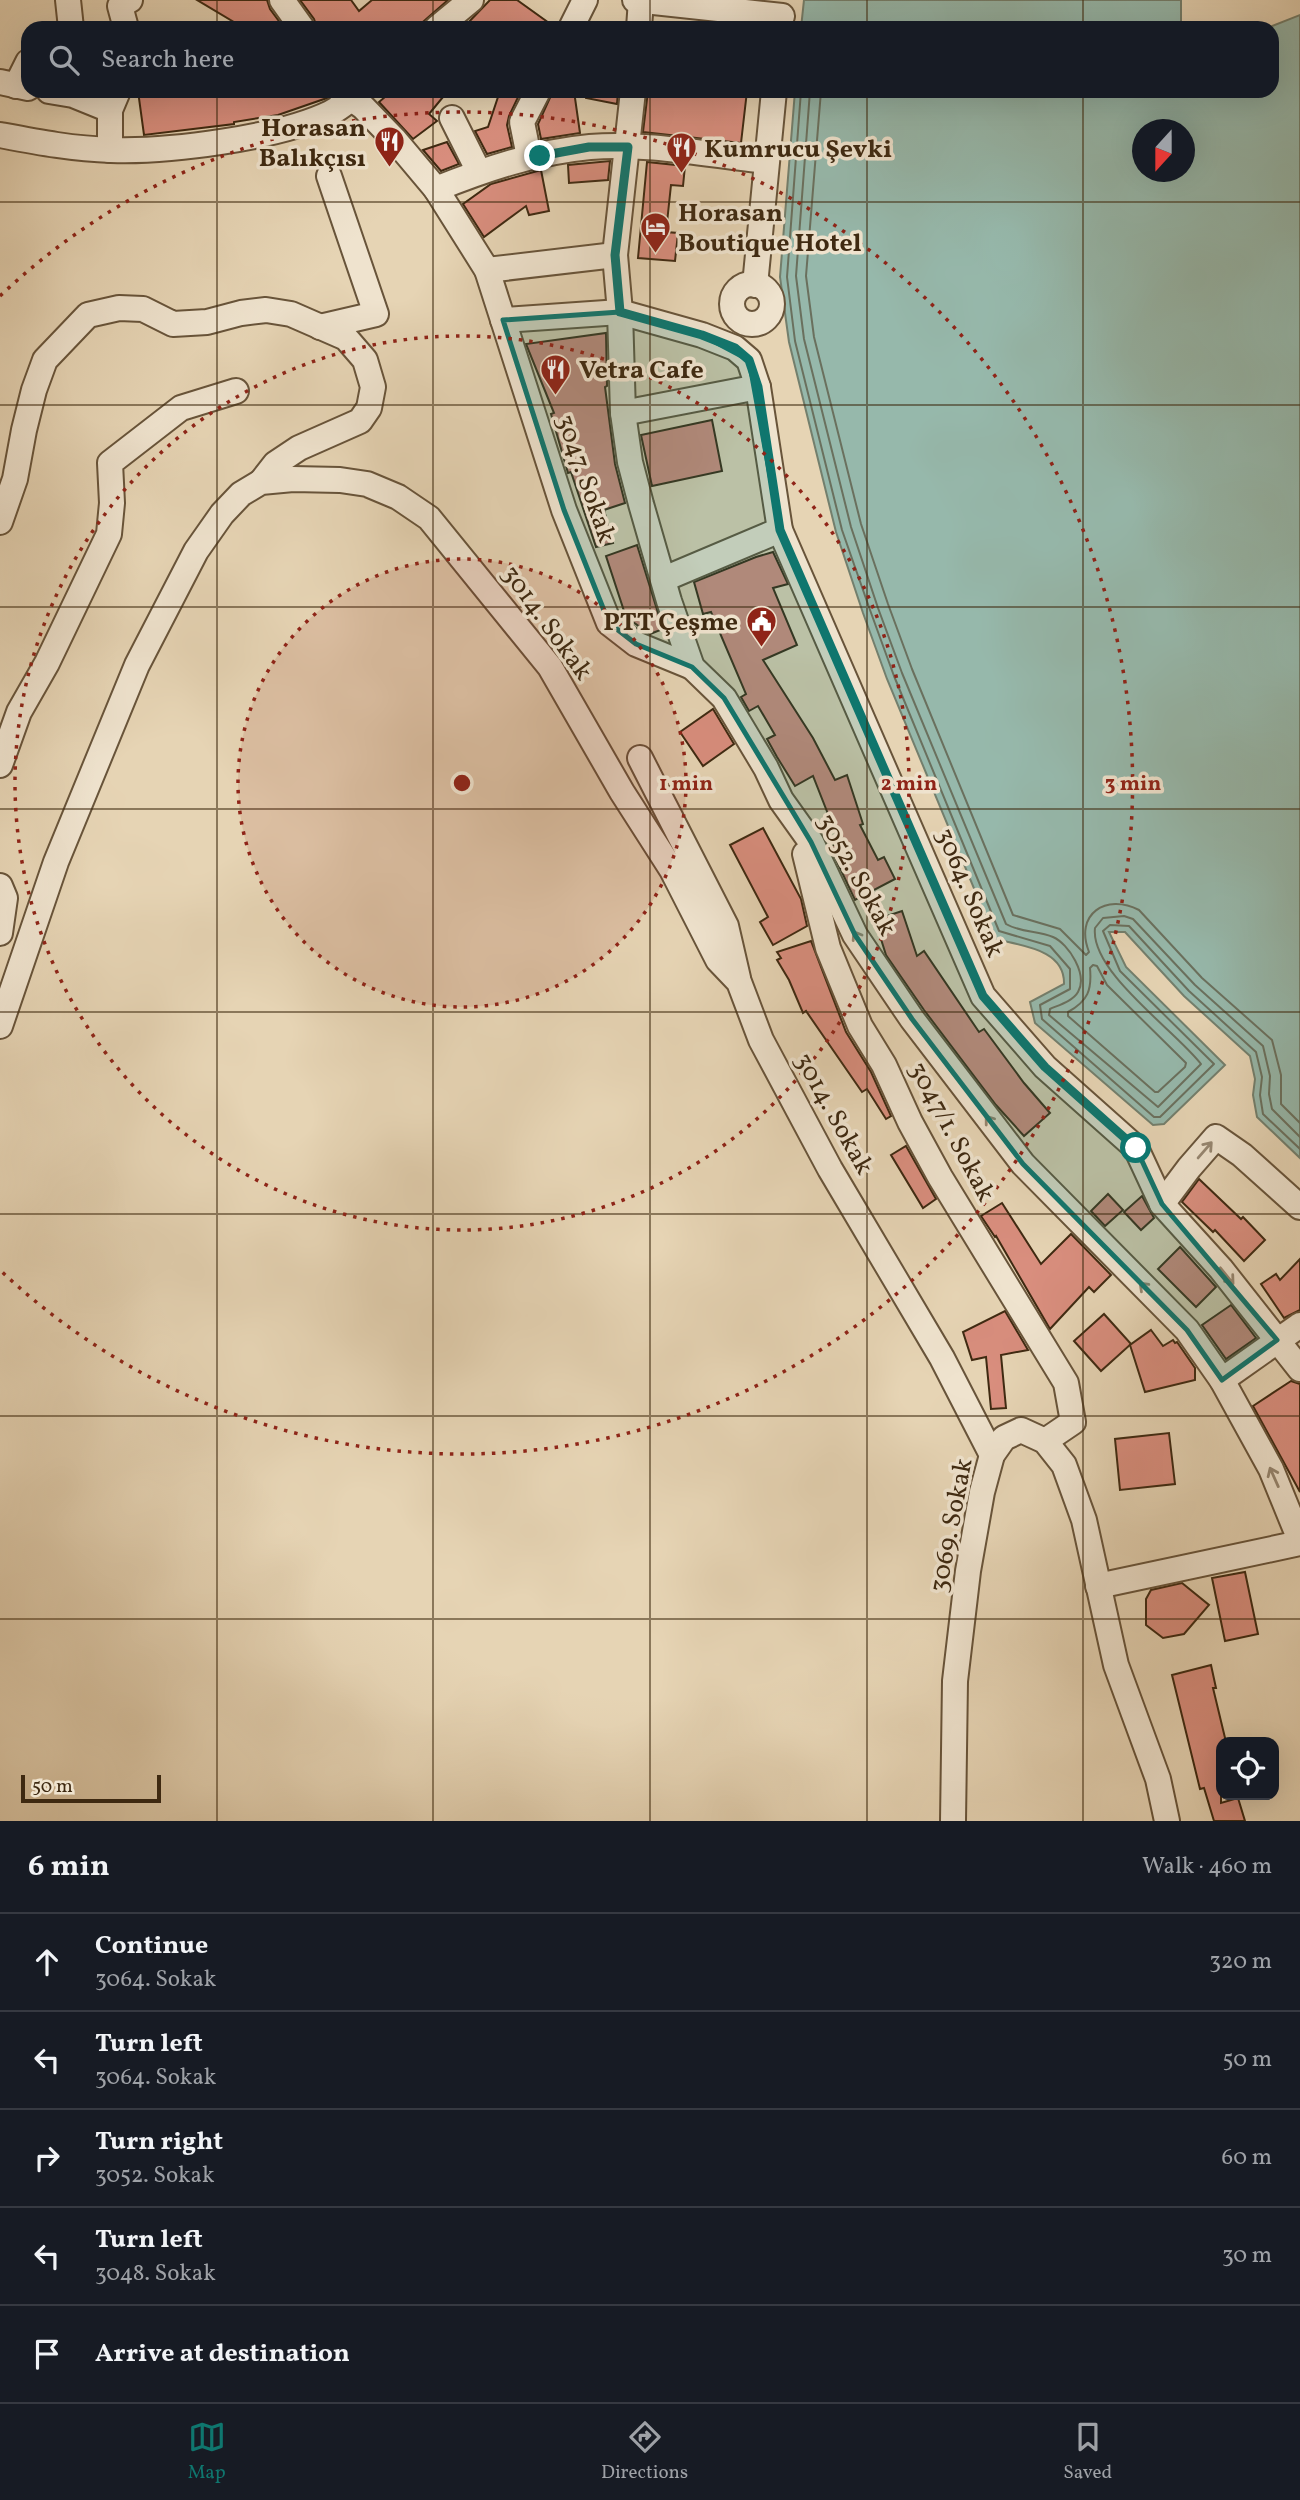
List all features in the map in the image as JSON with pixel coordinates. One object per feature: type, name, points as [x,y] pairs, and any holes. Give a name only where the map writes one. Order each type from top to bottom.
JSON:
[{"type":"street","points":[[68,0],[70,21]]},
{"type":"street","points":[[446,21],[471,0]]},
{"type":"street","points":[[574,21],[585,0]]},
{"type":"street","points":[[635,0],[782,15]]},
{"type":"street","points":[[640,21],[641,0]]},
{"type":"street","points":[[94,98],[114,101],[110,150]]},
{"type":"street","points":[[0,135],[61,146],[154,150],[281,130],[330,113],[346,98]]},
{"type":"street","name":"3047. Sokak","points":[[354,98],[436,189],[487,270],[564,510],[609,623],[636,644],[692,667]]},
{"type":"street","points":[[529,157],[522,122],[534,98]]},
{"type":"street","name":"3052. Sokak","points":[[632,98],[615,255],[620,312],[623,413],[630,462],[669,601],[692,667],[724,698],[766,768],[781,800],[811,842],[855,935],[912,1019],[1023,1164],[1187,1330],[1222,1380],[1271,1469],[1300,1541]]},
{"type":"street","points":[[755,285],[773,98]]},
{"type":"street","points":[[452,118],[479,172]]},
{"type":"street","points":[[436,189],[529,157],[589,147],[628,147],[766,161]]},
{"type":"street","points":[[320,327],[376,314],[329,176]]},
{"type":"street","points":[[487,270],[615,255]]},
{"type":"street","points":[[0,522],[15,479],[27,417],[45,360],[88,315],[119,308],[143,309],[173,324],[207,322],[240,313],[266,310],[291,314],[346,338],[365,360],[373,387],[369,408],[360,421],[299,448],[275,464],[261,482],[241,494],[222,514],[197,551],[136,665],[56,862],[12,953],[0,1026]]},
{"type":"street","name":"3064. Sokak","points":[[503,320],[620,312],[702,335],[735,348],[749,360],[758,387],[780,530],[983,996],[1045,1067],[1136,1148],[1163,1204],[1221,1269],[1300,1369]]},
{"type":"street","points":[[623,413],[758,387]]},
{"type":"street","points":[[0,765],[19,712],[47,663],[109,534],[113,503],[110,463],[181,408],[236,391]]},
{"type":"street","name":"3014. Sokak","points":[[261,482],[293,479],[367,484],[397,496],[429,518],[550,667],[622,792],[672,870],[718,960],[738,982],[761,1040],[830,1169],[942,1358],[992,1455]]},
{"type":"street","points":[[664,579],[780,530]]},
{"type":"street","points":[[640,758],[726,926],[738,982]]},
{"type":"street","name":"3047/1. Sokak","points":[[797,823],[828,948],[860,1027],[884,1065],[910,1122],[940,1177],[1066,1383],[1073,1422],[1045,1441]]},
{"type":"street","points":[[0,886],[5,898],[0,933]]},
{"type":"street","points":[[1163,1204],[1216,1137],[1242,1155],[1300,1207]]},
{"type":"street","points":[[1222,1380],[1300,1325]]},
{"type":"street","name":"3069. Sokak","points":[[953,1821],[955,1681],[968,1571],[982,1492],[992,1455],[1004,1438],[1021,1430],[1045,1441]]},
{"type":"street","points":[[1045,1441],[1064,1465],[1084,1520],[1116,1665],[1158,1779],[1167,1821]]},
{"type":"street","points":[[1098,1586],[1300,1541]]},
{"type":"highlighted area","points":[[620,312],[702,335],[749,360],[780,530],[983,996],[1045,1067],[1136,1148],[1162,1204],[1277,1340],[1222,1380],[1187,1330],[1023,1164],[912,1019],[855,935],[811,842],[724,698],[692,667],[636,644],[609,623],[564,510],[503,320]]},
{"type":"water","points":[[804,0],[1181,0],[1181,21],[802,21]]},
{"type":"water","points":[[1300,15],[1300,1158],[1257,1117],[1253,1095],[1255,1079],[1250,1056],[1184,996],[1125,932],[1109,932],[1126,967],[1225,1065],[1164,1124],[1153,1125],[1035,1023],[1030,1002],[1064,984],[1062,972],[1050,956],[1040,951],[995,939],[887,679],[863,613],[836,532],[789,342],[780,277],[794,98],[1279,98],[1279,23]]},
{"type":"building","points":[[197,0],[267,0],[279,21],[232,21]]},
{"type":"building","points":[[300,0],[351,0],[359,11],[372,0],[448,0],[424,21],[314,19]]},
{"type":"building","points":[[490,0],[517,0],[546,21],[470,21]]},
{"type":"building","points":[[139,98],[327,98],[278,115],[234,124],[144,135]]},
{"type":"building","points":[[384,98],[442,98],[429,114],[437,121],[413,139],[379,102]]},
{"type":"building","points":[[498,98],[518,98],[507,125],[512,147],[487,154],[475,131],[488,127]]},
{"type":"building","points":[[550,98],[575,98],[580,133],[541,139],[538,124]]},
{"type":"building","points":[[586,98],[617,98],[617,104]]},
{"type":"building","points":[[647,98],[746,98],[741,143],[643,132]]},
{"type":"building","points":[[447,142],[459,164],[441,171],[423,150]]},
{"type":"building","points":[[610,161],[608,180],[569,183],[568,165]]},
{"type":"building","points":[[647,162],[685,166],[683,186],[671,185],[666,232],[678,233],[675,261],[638,258]]},
{"type":"building","points":[[541,170],[549,211],[529,215],[526,206],[484,237],[463,204],[491,184]]},
{"type":"building","points":[[606,333],[605,387],[615,464],[625,503],[604,510],[613,543],[596,547],[571,472],[568,473],[551,414],[554,413],[526,344]]},
{"type":"building","points":[[712,420],[722,471],[652,486],[641,435]]},
{"type":"building","points":[[637,545],[663,629],[650,634],[626,617],[606,556]]},
{"type":"building","points":[[773,552],[788,584],[773,588],[797,645],[763,660],[813,738],[835,780],[847,775],[863,824],[860,825],[878,860],[884,857],[895,879],[855,900],[830,847],[839,842],[813,776],[795,786],[777,757],[767,739],[775,735],[758,706],[749,711],[741,697],[746,694],[711,612],[703,614],[694,582]]},
{"type":"building","points":[[713,709],[734,744],[703,766],[680,732]]},
{"type":"building","points":[[763,828],[801,899],[807,926],[773,945],[760,922],[768,917],[730,845]]},
{"type":"building","points":[[902,911],[917,956],[924,951],[979,1032],[984,1029],[1050,1113],[1024,1136],[996,1105],[886,955],[875,920]]},
{"type":"building","points":[[811,941],[846,1032],[871,1072],[891,1116],[886,1119],[867,1089],[862,1092],[806,1011],[803,1013],[777,960],[781,958],[777,952]]},
{"type":"building","points":[[906,1146],[936,1199],[923,1208],[891,1155]]},
{"type":"building","points":[[1199,1179],[1265,1240],[1244,1261],[1215,1230],[1213,1232],[1182,1202]]},
{"type":"building","points":[[1108,1194],[1123,1210],[1105,1226],[1091,1211]]},
{"type":"building","points":[[1142,1196],[1154,1218],[1141,1230],[1124,1212]]},
{"type":"building","points":[[1002,1203],[1041,1264],[1071,1234],[1111,1275],[1094,1292],[1089,1287],[1050,1329],[996,1236],[981,1216]]},
{"type":"building","points":[[1180,1247],[1216,1287],[1196,1307],[1158,1269]]},
{"type":"building","points":[[1300,1259],[1300,1310],[1284,1318],[1261,1284],[1276,1274],[1280,1280]]},
{"type":"building","points":[[1231,1305],[1256,1338],[1226,1359],[1202,1325]]},
{"type":"building","points":[[1005,1311],[1028,1350],[1001,1355],[1006,1408],[991,1409],[986,1357],[972,1360],[963,1332]]},
{"type":"building","points":[[1104,1314],[1131,1344],[1101,1371],[1074,1341]]},
{"type":"building","points":[[1151,1330],[1163,1346],[1173,1340],[1177,1342],[1195,1368],[1195,1380],[1145,1392],[1130,1345]]},
{"type":"building","points":[[1291,1381],[1300,1384],[1300,1492],[1253,1406]]},
{"type":"building","points":[[1169,1433],[1175,1484],[1120,1490],[1115,1439]]},
{"type":"building","points":[[1245,1572],[1258,1634],[1225,1641],[1212,1578]]},
{"type":"building","points":[[1182,1583],[1209,1605],[1184,1634],[1163,1638],[1146,1625],[1146,1599],[1151,1590]]},
{"type":"building","points":[[1211,1665],[1216,1688],[1213,1688],[1225,1737],[1216,1737],[1216,1800],[1221,1800],[1221,1803],[1239,1800],[1245,1821],[1214,1821],[1204,1788],[1200,1789],[1172,1675]]},
{"type":"place","name":"Horasan Balıkçısı","points":[[389,169]]},
{"type":"place","name":"Kumrucu Şevki","points":[[681,175]]},
{"type":"place","name":"Horasan Boutique Hotel","points":[[655,254]]},
{"type":"place","name":"Vetra Cafe","points":[[556,396]]},
{"type":"place","name":"PTT Çeşme","points":[[761,648]]},
{"type":"route","points":[[540,156],[589,147],[628,147],[615,255],[620,312],[702,335],[735,348],[749,360],[758,387],[780,530],[983,996],[1045,1067],[1136,1148]]}]
